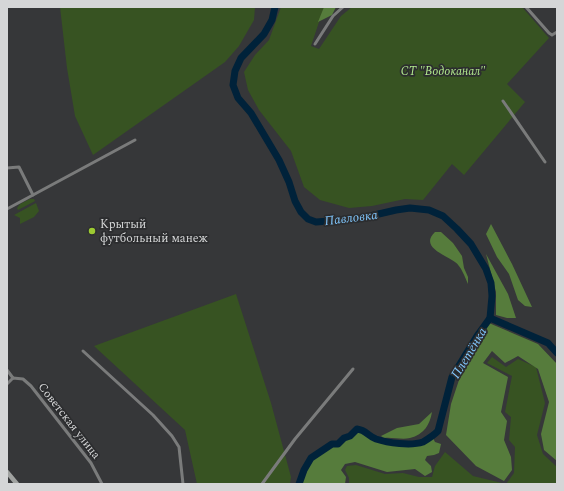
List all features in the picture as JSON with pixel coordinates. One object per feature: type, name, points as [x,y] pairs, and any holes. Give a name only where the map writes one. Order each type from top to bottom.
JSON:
[{"type":"street","points":[[315,44],[333,16],[343,7]]},
{"type":"street","points":[[526,7],[549,33],[552,35],[556,33]]},
{"type":"street","points":[[503,101],[545,162]]},
{"type":"street","points":[[7,209],[135,140]]},
{"type":"street","points":[[7,168],[19,167],[33,195]]},
{"type":"street","points":[[83,351],[153,415],[172,436],[179,447],[183,484]]},
{"type":"street","points":[[262,484],[295,440],[353,369]]},
{"type":"street","name":"Советская улица","points":[[7,370],[13,378],[23,379],[31,386],[91,463],[102,484]]},
{"type":"street","points":[[7,384],[13,378]]},
{"type":"street","points":[[7,472],[17,484]]},
{"type":"green space","points":[[60,7],[255,7],[254,20],[239,46],[225,62],[93,155],[75,116],[67,68]]},
{"type":"green space","name":"СТ \"Водоканал\"","points":[[281,7],[324,7],[311,46],[319,49],[341,16],[352,7],[522,7],[549,38],[507,84],[525,102],[464,175],[452,164],[423,200],[405,199],[372,206],[349,208],[320,200],[304,187],[291,151],[259,110],[248,90],[244,72],[255,55],[269,40]]},
{"type":"green space","points":[[324,7],[336,7],[332,15],[318,22]]},
{"type":"green space","points":[[30,199],[34,199],[35,201],[18,210],[17,208],[20,204]]},
{"type":"green space","points":[[36,203],[39,211],[34,217],[20,224],[20,218],[14,215]]},
{"type":"green space","points":[[491,224],[532,307],[525,306],[518,300],[509,274],[497,257],[486,234]]},
{"type":"green space","points":[[435,232],[441,232],[453,243],[462,256],[464,268],[468,277],[468,284],[459,266],[432,246],[430,242],[431,237]]},
{"type":"green space","points":[[486,254],[508,294],[516,318],[507,318],[496,315],[496,292]]},
{"type":"green space","points":[[236,294],[271,403],[291,477],[290,484],[197,484],[185,430],[94,346]]},
{"type":"green space","points":[[489,323],[538,344],[557,364],[557,461],[544,450],[541,434],[549,402],[538,369],[518,356],[505,363],[492,351],[483,363],[508,377],[501,412],[507,421],[504,440],[511,457],[512,470],[504,481],[476,466],[446,435],[451,404],[461,374]]},
{"type":"green space","points":[[492,357],[506,367],[518,359],[536,367],[545,403],[537,435],[543,454],[557,467],[557,484],[506,484],[514,473],[515,447],[509,440],[511,417],[505,412],[512,376],[487,363]]},
{"type":"green space","points":[[432,412],[430,421],[426,428],[415,437],[404,439],[384,438],[381,436],[397,428],[419,424]]},
{"type":"green space","points":[[357,429],[364,431],[379,440],[397,443],[421,442],[432,436],[435,442],[441,444],[439,453],[427,456],[425,460],[431,466],[432,472],[425,476],[415,469],[387,472],[355,462],[345,464],[341,470],[346,477],[345,484],[299,484],[304,470],[311,458],[332,444],[338,444]]},
{"type":"green space","points":[[445,452],[473,476],[506,484],[349,484],[349,478],[345,470],[347,466],[356,465],[385,474],[403,473],[419,477],[432,477],[435,466]]},
{"type":"waterway","name":"Павловка","points":[[275,7],[272,20],[264,34],[241,58],[235,71],[233,85],[238,98],[251,113],[279,160],[289,182],[295,201],[301,212],[308,219],[316,222],[357,219],[410,208],[429,210],[443,216],[471,244],[486,269],[491,283],[492,296],[490,318],[452,377],[438,431],[423,442],[406,444],[376,439],[357,429],[338,444],[332,444],[311,458],[304,470],[299,484]]},
{"type":"waterway","name":"Павловка","points":[[490,318],[548,343],[557,353]]},
{"type":"place","name":"Крытый футбольный манеж","points":[[92,231]]},
{"type":"water label","name":"Плетёнка","points":[[469,353]]}]
